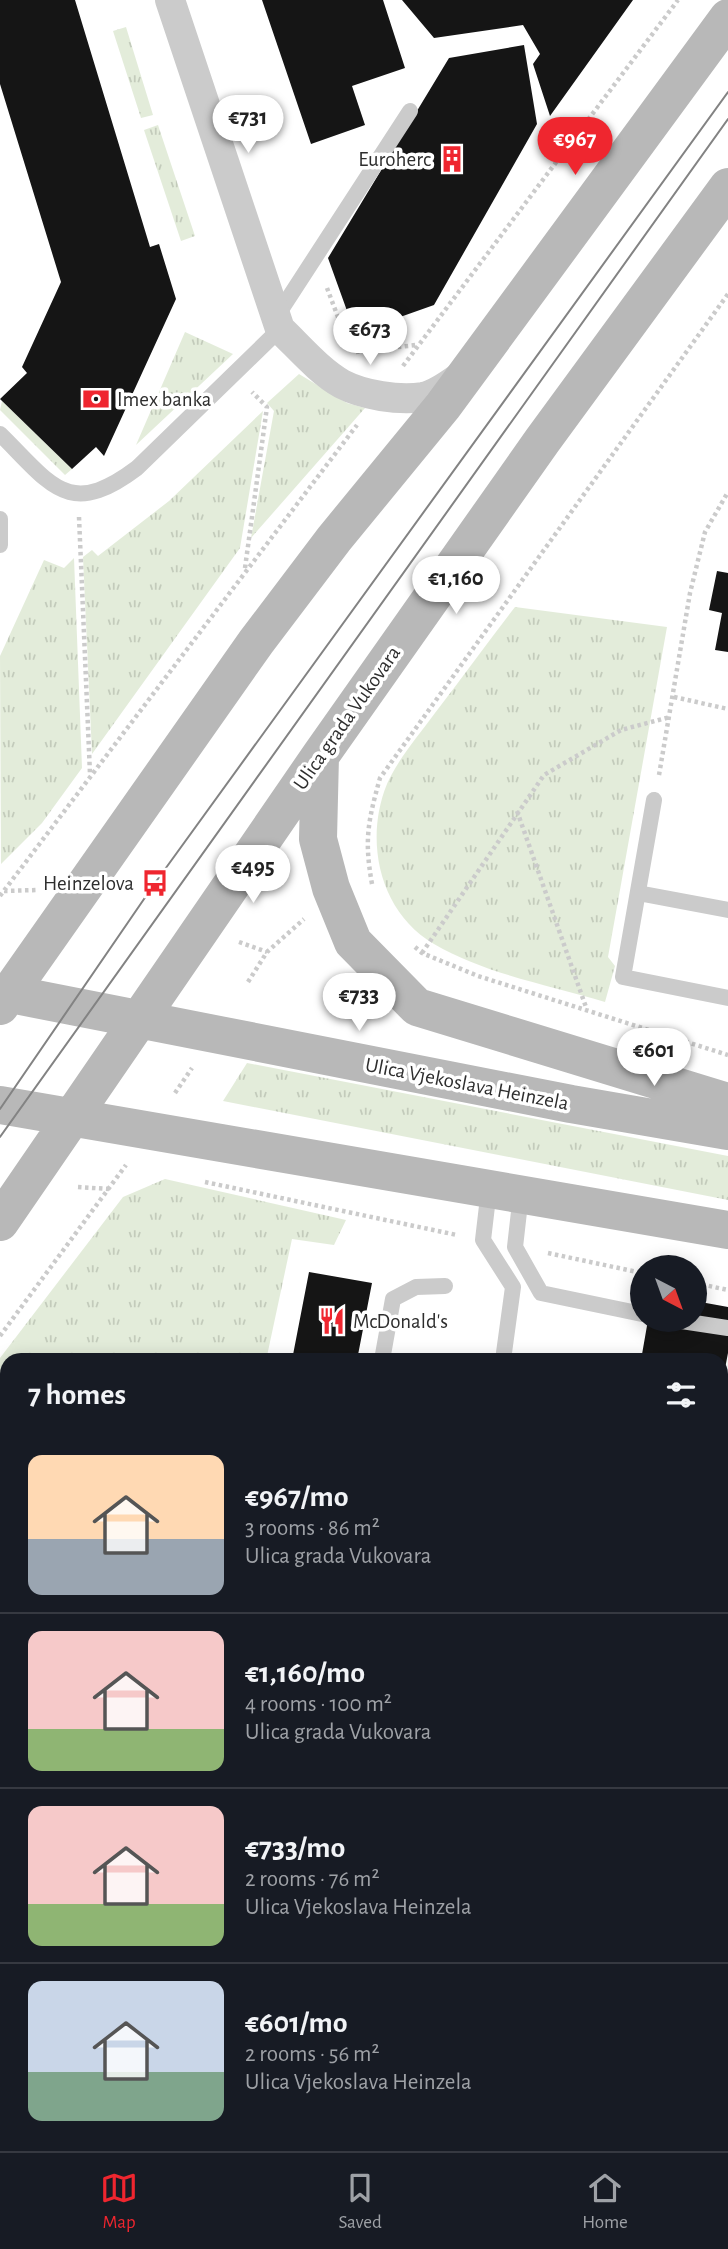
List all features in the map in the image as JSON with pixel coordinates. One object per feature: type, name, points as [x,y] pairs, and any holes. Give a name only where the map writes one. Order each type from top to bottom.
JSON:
[{"type":"main road","points":[[3,997],[256,642],[470,370],[728,18]]},
{"type":"main road","name":"Ulica grada Vukovara","points":[[0,1222],[320,756],[542,441],[728,187]]},
{"type":"main road","points":[[320,756],[318,839],[331,887],[353,942],[417,1007],[728,1102]]},
{"type":"main road","name":"Ulica Vjekoslava Heinzela","points":[[3,997],[728,1131]]},
{"type":"main road","points":[[0,1105],[728,1230]]},
{"type":"street","points":[[170,0],[278,324],[341,383],[357,390],[383,395],[423,397],[444,388],[470,370]]},
{"type":"lane","points":[[0,434],[58,488],[79,496],[111,486],[137,468],[235,374],[278,324],[316,257],[410,111]]},
{"type":"lane","points":[[0,519],[0,545]]},
{"type":"lane","points":[[654,800],[623,977],[728,998]]},
{"type":"lane","points":[[638,893],[728,910]]},
{"type":"lane","points":[[505,1191],[514,1247],[541,1293],[630,1312]]},
{"type":"lane","points":[[504,1353],[513,1287],[483,1240],[505,1191]]},
{"type":"lane","points":[[383,1353],[393,1299],[416,1287],[444,1286]]},
{"type":"lane","points":[[707,1325],[728,1328]]},
{"type":"path","points":[[1,893],[245,569],[383,395],[417,345],[678,0]]},
{"type":"path","points":[[316,257],[351,353],[417,345]]},
{"type":"path","points":[[373,891],[366,847],[369,816],[380,778],[728,294]]},
{"type":"path","points":[[235,374],[267,407],[245,569]]},
{"type":"path","points":[[654,800],[674,697],[679,649],[705,532],[728,492]]},
{"type":"path","points":[[79,496],[90,775]]},
{"type":"path","points":[[674,697],[728,709]]},
{"type":"path","points":[[422,953],[544,775],[621,730],[670,717]]},
{"type":"path","points":[[517,811],[587,1011]]},
{"type":"path","points":[[1,893],[37,890]]},
{"type":"path","points":[[248,982],[268,951],[312,911]]},
{"type":"path","points":[[406,939],[422,953],[478,976],[728,1055]]},
{"type":"path","points":[[236,941],[268,951]]},
{"type":"path","points":[[175,1093],[199,1058]]},
{"type":"path","points":[[0,1336],[126,1165],[139,1168]]},
{"type":"path","points":[[192,1179],[455,1234]]},
{"type":"path","points":[[78,1187],[110,1189]]},
{"type":"path","points":[[514,1247],[630,1271]]},
{"type":"path","points":[[707,1286],[728,1290]]},
{"type":"green space","points":[[126,27],[153,115],[141,118],[113,31]]},
{"type":"green space","points":[[158,125],[195,236],[181,241],[144,130]]},
{"type":"green space","points":[[185,332],[233,354],[136,445]]},
{"type":"green space","points":[[299,374],[347,403],[365,408],[251,538],[274,411],[267,403]]},
{"type":"green space","points":[[2,401],[72,469],[65,475],[0,410]]},
{"type":"green space","points":[[263,411],[240,548],[92,754],[83,557],[92,550],[98,556],[169,501]]},
{"type":"green space","points":[[74,558],[82,768],[42,823],[1,864],[0,656],[44,560],[64,568]]},
{"type":"green space","points":[[515,607],[667,627],[608,957],[615,966],[605,1002],[496,971],[434,944],[415,930],[400,913],[381,873],[377,828],[387,784],[409,747]]},
{"type":"green space","points":[[247,1063],[728,1156],[728,1200],[223,1101]]},
{"type":"green space","points":[[165,1179],[346,1220],[334,1245],[292,1239],[268,1353],[4,1353],[123,1197]]},
{"type":"building","points":[[0,0],[75,0],[150,247],[159,244],[176,299],[104,456],[96,447],[72,469],[0,399],[27,373],[22,367],[61,282],[0,84]]},
{"type":"building","points":[[262,0],[383,0],[405,68],[352,86],[365,125],[311,144]]},
{"type":"building","points":[[402,0],[633,0],[550,116],[533,64],[540,54],[523,25],[434,38]]},
{"type":"building","name":"Euroherc","points":[[524,45],[537,124],[434,305],[355,333],[328,258],[449,58]]},
{"type":"building","points":[[717,571],[728,573],[728,652],[715,650],[722,613],[709,610]]},
{"type":"building","name":"McDonald's","points":[[309,1272],[372,1283],[358,1353],[293,1353]]},
{"type":"building","points":[[707,1303],[728,1307],[728,1353],[642,1353],[646,1332],[707,1332]]},
{"type":"tram line","points":[[0,1109],[155,883],[728,92]]},
{"type":"tram line","points":[[0,1137],[728,119]]},
{"type":"place","name":"Euroherc","points":[[452,159]]},
{"type":"place","name":"Imex banka","points":[[96,399]]},
{"type":"place","name":"Heinzelova","points":[[155,883]]},
{"type":"place","name":"McDonald's","points":[[332,1321]]}]
